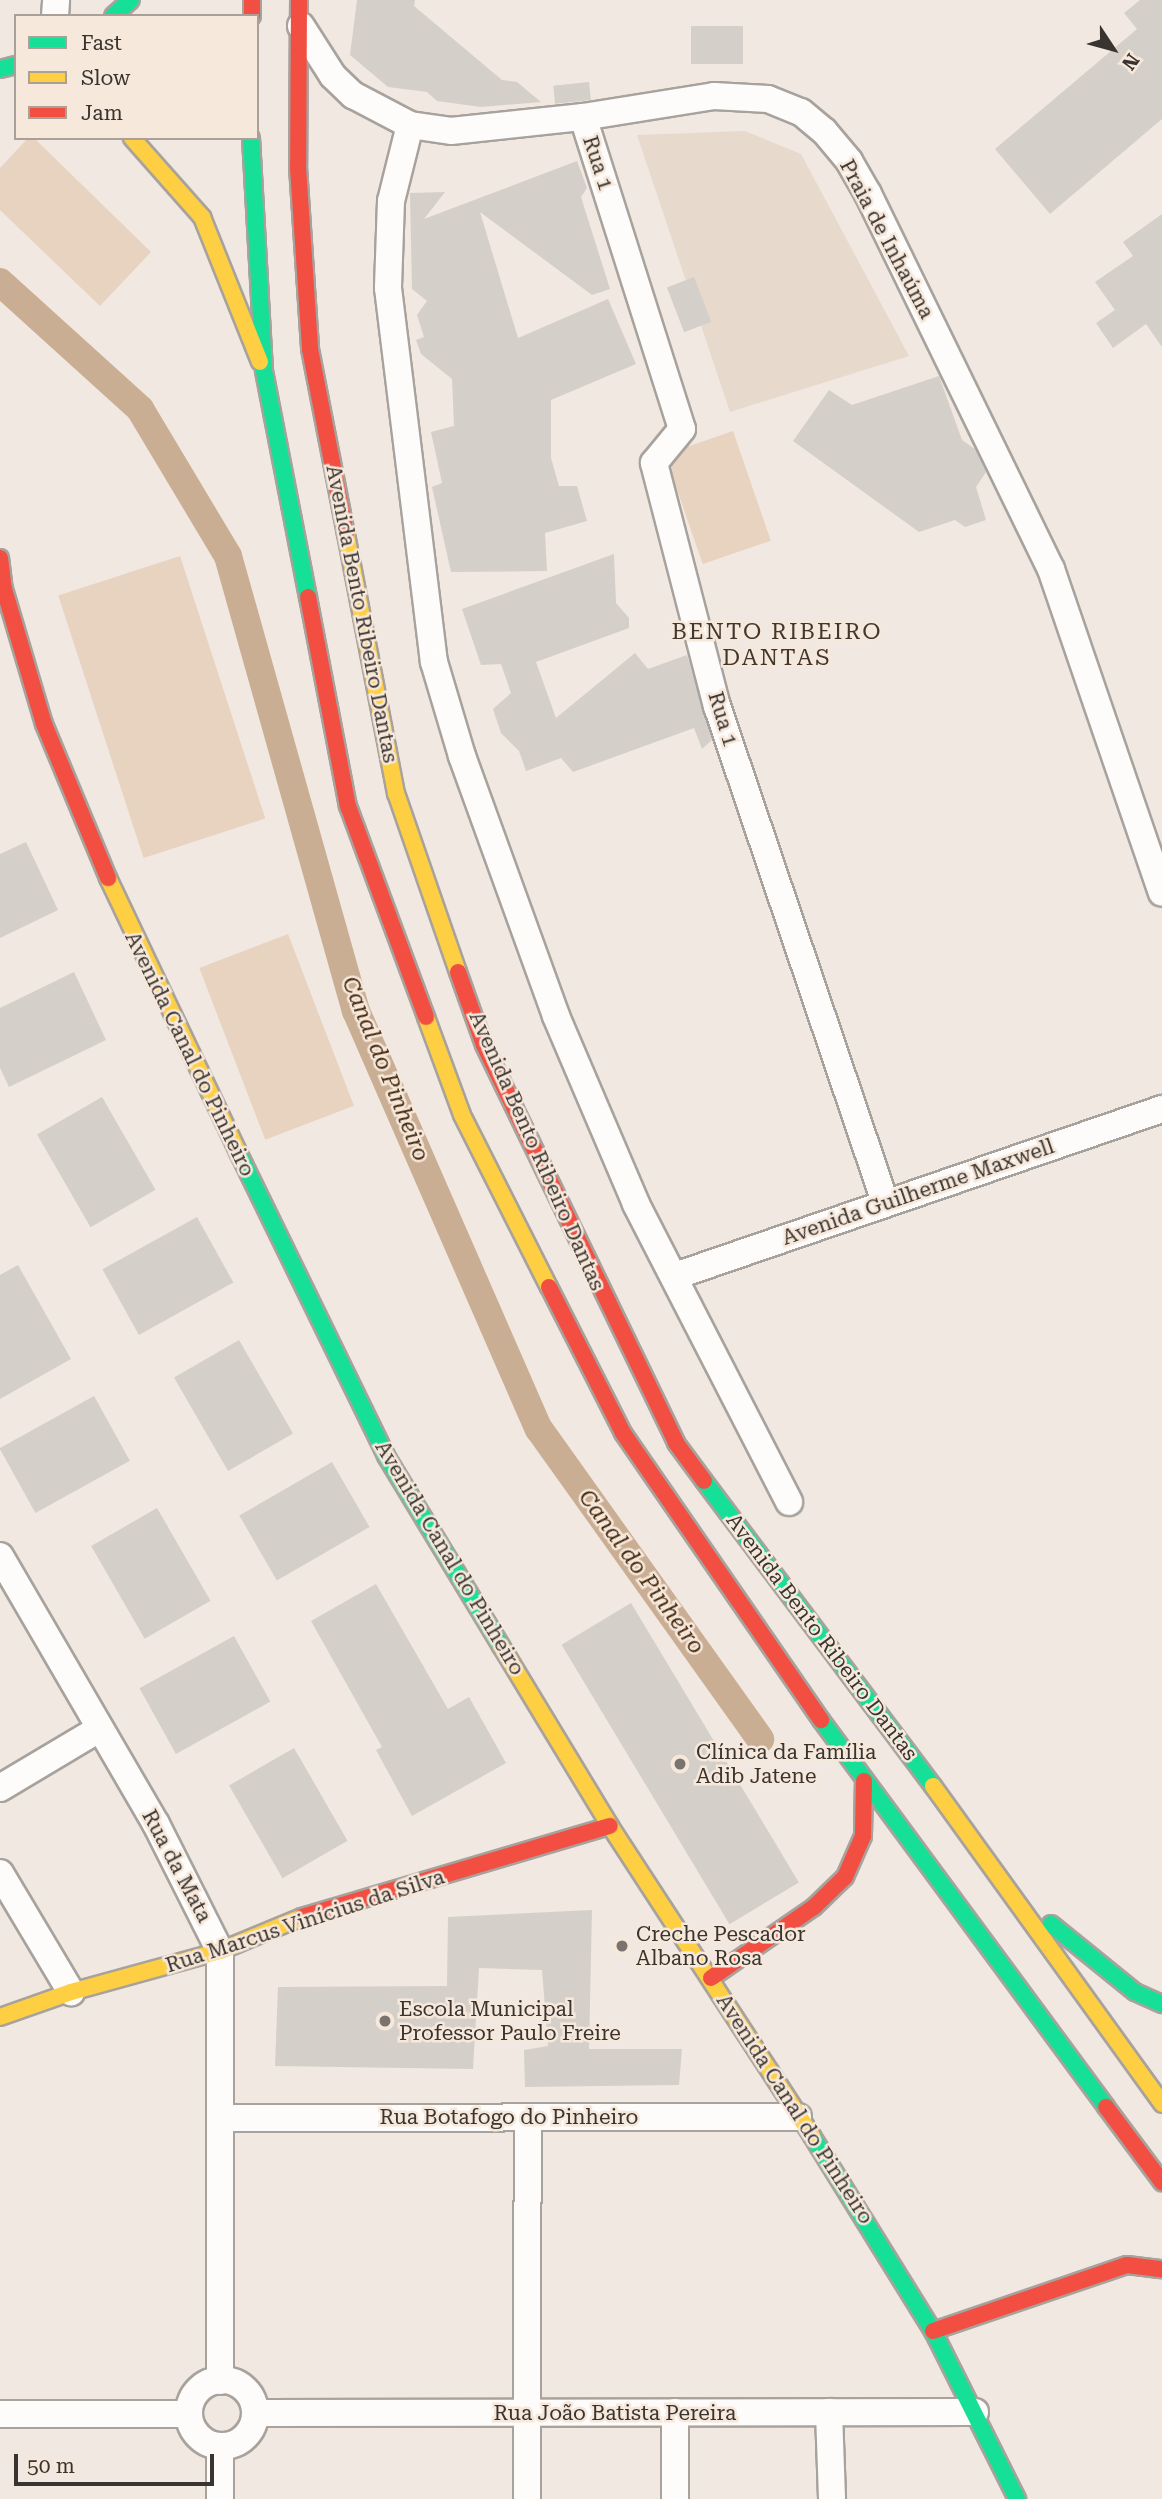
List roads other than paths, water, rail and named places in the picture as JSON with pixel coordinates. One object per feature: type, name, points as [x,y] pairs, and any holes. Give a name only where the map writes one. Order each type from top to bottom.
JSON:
[{"type":"main road","points":[[115,14],[131,0]]},
{"type":"main road","name":"Avenida Bento Ribeiro Dantas","points":[[298,9],[298,167],[310,349],[396,793],[484,1045],[666,1426],[1010,1888],[1162,2104]]},
{"type":"main road","points":[[134,140],[202,217],[264,370]]},
{"type":"main road","name":"Avenida Bento Ribeiro Dantas","points":[[251,140],[264,370],[353,828],[443,1071],[623,1433],[864,1781],[1162,2182]]},
{"type":"main road","name":"Avenida Canal do Pinheiro","points":[[0,558],[2,589],[44,724],[132,936],[374,1431],[610,1826],[711,1978],[933,2331],[1017,2499]]},
{"type":"main road","points":[[711,1978],[814,1907],[845,1877],[863,1836],[864,1781]]},
{"type":"main road","name":"Rua Marcus Vinícius da Silva","points":[[0,2017],[71,1992],[220,1951],[279,1924],[610,1826]]},
{"type":"main road","points":[[1010,1888],[1108,1971],[1162,2004]]},
{"type":"main road","points":[[933,2331],[1127,2265],[1162,2269]]},
{"type":"street","name":"Praia de Inhaúma","points":[[298,9],[333,76],[353,95],[410,125],[450,131],[583,117],[714,96],[768,99],[801,112],[849,160],[1051,569],[1162,893]]},
{"type":"street","name":"Rua 1","points":[[583,117],[682,429],[653,463],[717,706],[885,1202]]},
{"type":"street","points":[[410,125],[391,201],[388,288],[434,662],[462,756],[556,1016],[636,1204],[789,1502]]},
{"type":"street","name":"Avenida Guilherme Maxwell","points":[[675,1276],[1162,1109]]},
{"type":"street","name":"Rua da Mata","points":[[0,1556],[192,1890],[220,1951],[220,2381]]},
{"type":"street","points":[[0,1788],[99,1729]]},
{"type":"street","points":[[0,1873],[71,1992]]},
{"type":"street","points":[[527,2499],[528,2117]]},
{"type":"street","name":"Rua Botafogo do Pinheiro","points":[[220,2118],[799,2117]]},
{"type":"street","points":[[220,2381],[248,2393],[255,2413],[248,2433],[220,2446],[195,2432],[189,2414],[195,2395],[220,2381]]},
{"type":"street","points":[[675,2412],[675,2499]]},
{"type":"street","points":[[829,2412],[832,2499]]},
{"type":"street","name":"Rua João Batista Pereira","points":[[255,2413],[975,2412]]},
{"type":"street","points":[[0,2414],[189,2414]]},
{"type":"street","points":[[220,2446],[220,2499]]},
{"type":"waterway","name":"Canal do Pinheiro","points":[[0,282],[140,409],[228,556],[356,1011],[539,1429],[760,1739]]},
{"type":"place","name":"Clínica da Família Adib Jatene","points":[[680,1764]]},
{"type":"place","name":"Creche Pescador Albano Rosa","points":[[622,1946]]},
{"type":"place","name":"Escola Municipal Professor Paulo Freire","points":[[385,2021]]},
{"type":"district","name":"BENTO RIBEIRO DANTAS","points":[[777,645]]}]
